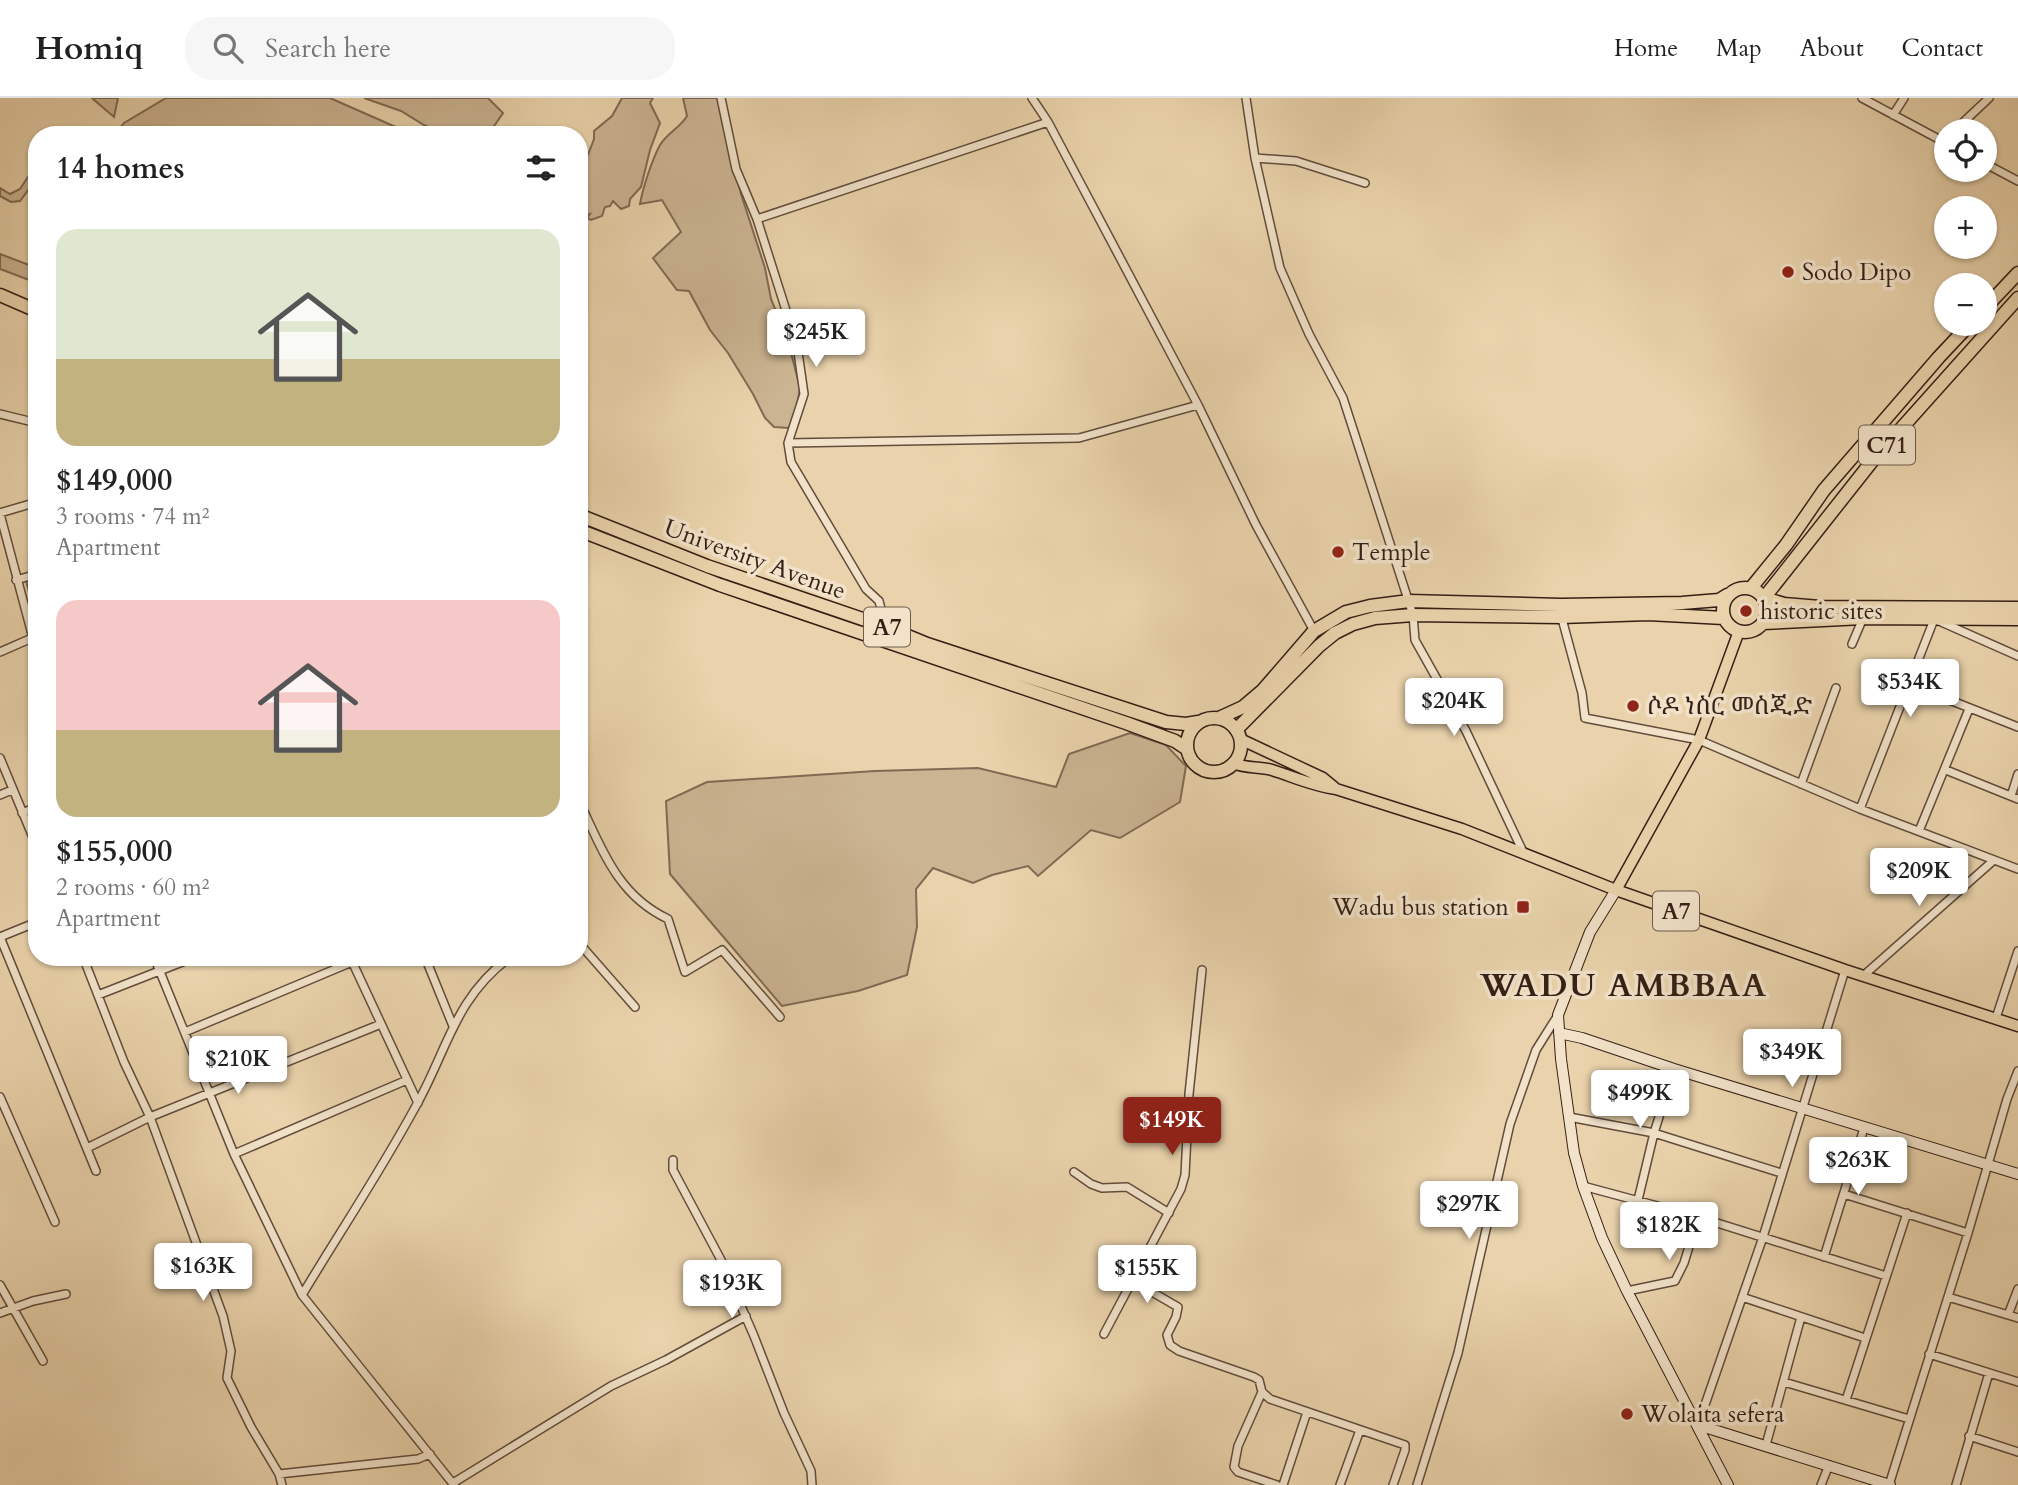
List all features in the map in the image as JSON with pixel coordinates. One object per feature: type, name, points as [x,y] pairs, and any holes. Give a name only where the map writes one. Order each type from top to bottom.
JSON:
[{"type":"highway","points":[[1997,295],[2018,273]]},
{"type":"highway","points":[[0,295],[28,306]]},
{"type":"highway","name":"C71","points":[[1764,598],[1873,460],[2018,298]]},
{"type":"highway","name":"C71","points":[[1751,588],[1786,545],[1824,490],[1958,336]]},
{"type":"highway","name":"University Avenue","points":[[588,519],[707,566],[928,644],[1166,722],[1198,723]]},
{"type":"highway","name":"University Avenue","points":[[588,534],[720,585],[1135,726],[1187,748]]},
{"type":"highway","name":"A7","points":[[1238,735],[1319,646],[1335,633],[1353,624],[1375,618],[1413,615],[1561,611],[1719,600],[1738,588],[1751,588]]},
{"type":"highway","points":[[1751,588],[1764,598],[1801,607],[2018,619]]},
{"type":"highway","points":[[1727,595],[1722,610],[1724,618],[1730,626],[1739,631],[1752,631],[1763,622],[1767,610],[1764,598]]},
{"type":"highway","name":"A7","points":[[1219,718],[1243,707],[1263,690],[1314,631],[1346,612],[1370,606],[1409,601],[1724,618]]},
{"type":"highway","points":[[1763,622],[2018,608]]},
{"type":"highway","name":"A7","points":[[1187,748],[1196,766],[1205,771],[1225,769],[1233,764],[1238,756],[1238,735],[1228,722],[1219,718],[1208,718],[1198,723]]},
{"type":"highway","points":[[1187,748],[1187,738],[1198,723]]},
{"type":"main road","points":[[1728,1485],[1627,1291],[1602,1238],[1583,1186],[1574,1153],[1558,1015],[1590,932],[1699,740],[1739,631]]},
{"type":"main road","name":"A7","points":[[1238,735],[1323,778],[1336,789]]},
{"type":"main road","name":"A7","points":[[1233,764],[1247,769],[1268,768],[1318,786],[1336,789],[1462,829],[1616,890],[1845,970],[2018,1026]]},
{"type":"main road","points":[[1559,1033],[2018,1174]]},
{"type":"main road","points":[[1698,1425],[1889,1485]]},
{"type":"street","points":[[721,98],[736,169],[757,219],[797,345],[804,394],[788,443],[791,462],[866,589],[879,601],[886,627],[882,640]]},
{"type":"street","points":[[1043,98],[1035,101],[1198,405],[1256,525],[1314,631]]},
{"type":"street","points":[[1245,98],[1255,158],[1280,268],[1309,334],[1343,398],[1409,601],[1415,640],[1466,731],[1525,854]]},
{"type":"street","points":[[1862,98],[1934,136]]},
{"type":"street","points":[[1893,115],[1904,98]]},
{"type":"street","points":[[1967,119],[1989,98]]},
{"type":"street","points":[[757,219],[1048,122]]},
{"type":"street","points":[[1255,158],[1296,161],[1365,183]]},
{"type":"street","points":[[1997,170],[2018,181]]},
{"type":"street","points":[[788,443],[1079,438],[1198,405]]},
{"type":"street","points":[[0,414],[28,421]]},
{"type":"street","points":[[28,505],[0,513],[28,624]]},
{"type":"street","points":[[16,580],[28,577]]},
{"type":"street","points":[[1561,611],[1582,693],[1585,718],[1699,740],[1860,809],[2018,869]]},
{"type":"street","points":[[1860,809],[1935,613],[2018,656]]},
{"type":"street","points":[[1852,644],[1863,618]]},
{"type":"street","points":[[0,652],[28,640]]},
{"type":"street","points":[[1909,684],[2018,727]]},
{"type":"street","points":[[1801,784],[1836,688]]},
{"type":"street","points":[[1919,831],[1969,709]]},
{"type":"street","points":[[0,758],[28,827]]},
{"type":"street","points":[[1946,770],[2014,797],[2018,774]]},
{"type":"street","points":[[0,795],[12,790]]},
{"type":"street","points":[[22,813],[28,811]]},
{"type":"street","points":[[588,818],[622,884],[649,911],[668,919],[685,972],[722,950],[780,1017]]},
{"type":"street","points":[[1863,976],[1994,860]]},
{"type":"street","points":[[28,926],[0,937],[96,1171]]},
{"type":"street","points":[[1996,1018],[2018,951]]},
{"type":"street","points":[[588,953],[635,1007]]},
{"type":"street","points":[[87,966],[124,1062],[150,1116],[223,1316],[231,1351],[227,1378],[282,1485]]},
{"type":"street","points":[[157,966],[234,1154],[302,1295],[454,1484],[611,1386],[666,1360],[746,1316]]},
{"type":"street","points":[[98,995],[172,966]]},
{"type":"street","points":[[185,1032],[337,966]]},
{"type":"street","points":[[354,966],[418,1103]]},
{"type":"street","points":[[429,966],[453,1026]]},
{"type":"street","points":[[302,1295],[418,1103],[453,1026],[471,994],[497,967]]},
{"type":"street","points":[[1104,1334],[1179,1196],[1185,1175],[1189,1094],[1202,970]]},
{"type":"street","points":[[1698,1425],[1763,1237],[1845,970]]},
{"type":"street","points":[[1417,1485],[1458,1353],[1510,1124],[1536,1050],[1558,1015]]},
{"type":"street","points":[[87,1148],[150,1116],[381,1024]]},
{"type":"street","points":[[1638,1200],[1654,1133],[1674,1069]]},
{"type":"street","points":[[1889,1485],[2007,1099],[2018,1071]]},
{"type":"street","points":[[234,1154],[407,1080]]},
{"type":"street","points":[[0,1097],[55,1222]]},
{"type":"street","points":[[1569,1117],[1654,1133],[1782,1173]]},
{"type":"street","points":[[1824,1257],[1864,1128]]},
{"type":"street","points":[[673,1160],[673,1170],[746,1316],[783,1413],[811,1471],[812,1485]]},
{"type":"street","points":[[1074,1172],[1102,1188],[1127,1188],[1169,1213]]},
{"type":"street","points":[[1583,1186],[1698,1217],[1886,1276]]},
{"type":"street","points":[[1844,1194],[1968,1233]]},
{"type":"street","points":[[1846,1400],[1907,1213]]},
{"type":"street","points":[[1627,1291],[1675,1281],[1684,1263],[1698,1217]]},
{"type":"street","points":[[1133,1281],[1178,1307],[1167,1335],[1170,1345],[1179,1351],[1254,1377],[1259,1380],[1262,1392],[1270,1399],[1405,1445],[1393,1485]]},
{"type":"street","points":[[0,1284],[43,1361]]},
{"type":"street","points":[[2008,1315],[2018,1289]]},
{"type":"street","points":[[0,1313],[12,1307],[66,1294]]},
{"type":"street","points":[[1742,1297],[1865,1338]]},
{"type":"street","points":[[1948,1297],[2018,1318]]},
{"type":"street","points":[[1766,1445],[1801,1317]]},
{"type":"street","points":[[1930,1354],[2018,1382]]},
{"type":"street","points":[[1956,1485],[1989,1373]]},
{"type":"street","points":[[1784,1382],[1909,1419]]},
{"type":"street","points":[[1262,1392],[1238,1446],[1234,1467],[1238,1472],[1277,1485]]},
{"type":"street","points":[[1283,1485],[1307,1412]]},
{"type":"street","points":[[1340,1485],[1360,1430]]},
{"type":"street","points":[[1969,1436],[2018,1452]]},
{"type":"street","points":[[279,1475],[418,1458],[430,1454]]},
{"type":"street","points":[[1821,1485],[1829,1465]]},
{"type":"shaded area","points":[[118,98],[114,117],[93,99]]},
{"type":"shaded area","points":[[166,98],[330,98],[394,126],[122,126]]},
{"type":"shaded area","points":[[364,98],[488,98],[503,113],[494,126],[426,126],[401,111]]},
{"type":"shaded area","points":[[622,98],[653,98],[650,103],[660,123],[641,187],[630,199],[629,206],[621,209],[613,201],[610,206],[605,207],[602,216],[591,220],[588,218],[588,155],[594,131],[612,116]]},
{"type":"shaded area","points":[[683,98],[720,98],[741,194],[765,268],[771,299],[788,341],[800,388],[789,428],[774,427],[765,418],[689,291],[677,290],[653,258],[681,232],[662,200],[640,204],[660,145],[687,116]]},
{"type":"shaded area","points":[[28,177],[28,190],[20,201],[11,202],[0,196],[0,188],[10,194],[20,189]]},
{"type":"shaded area","points":[[0,254],[28,265],[28,280],[0,269]]},
{"type":"shaded area","points":[[1130,733],[1166,745],[1186,766],[1180,802],[1120,838],[1091,830],[1038,876],[1028,866],[973,883],[933,868],[916,889],[917,927],[907,975],[858,991],[782,1006],[670,874],[666,801],[707,782],[875,771],[978,768],[1056,787],[1069,754]]},
{"type":"place","name":"Sodo Dipo","points":[[1788,272]]},
{"type":"place","name":"Temple","points":[[1338,552]]},
{"type":"place","name":"historic sites","points":[[1746,611]]},
{"type":"place","name":"ሶዶ ነስር መስጂድ","points":[[1633,706]]},
{"type":"place","name":"Wadu bus station","points":[[1523,907]]},
{"type":"place","name":"Wolaita sefera","points":[[1627,1414]]},
{"type":"district","name":"WADU AMBBAA","points":[[1624,985]]}]
